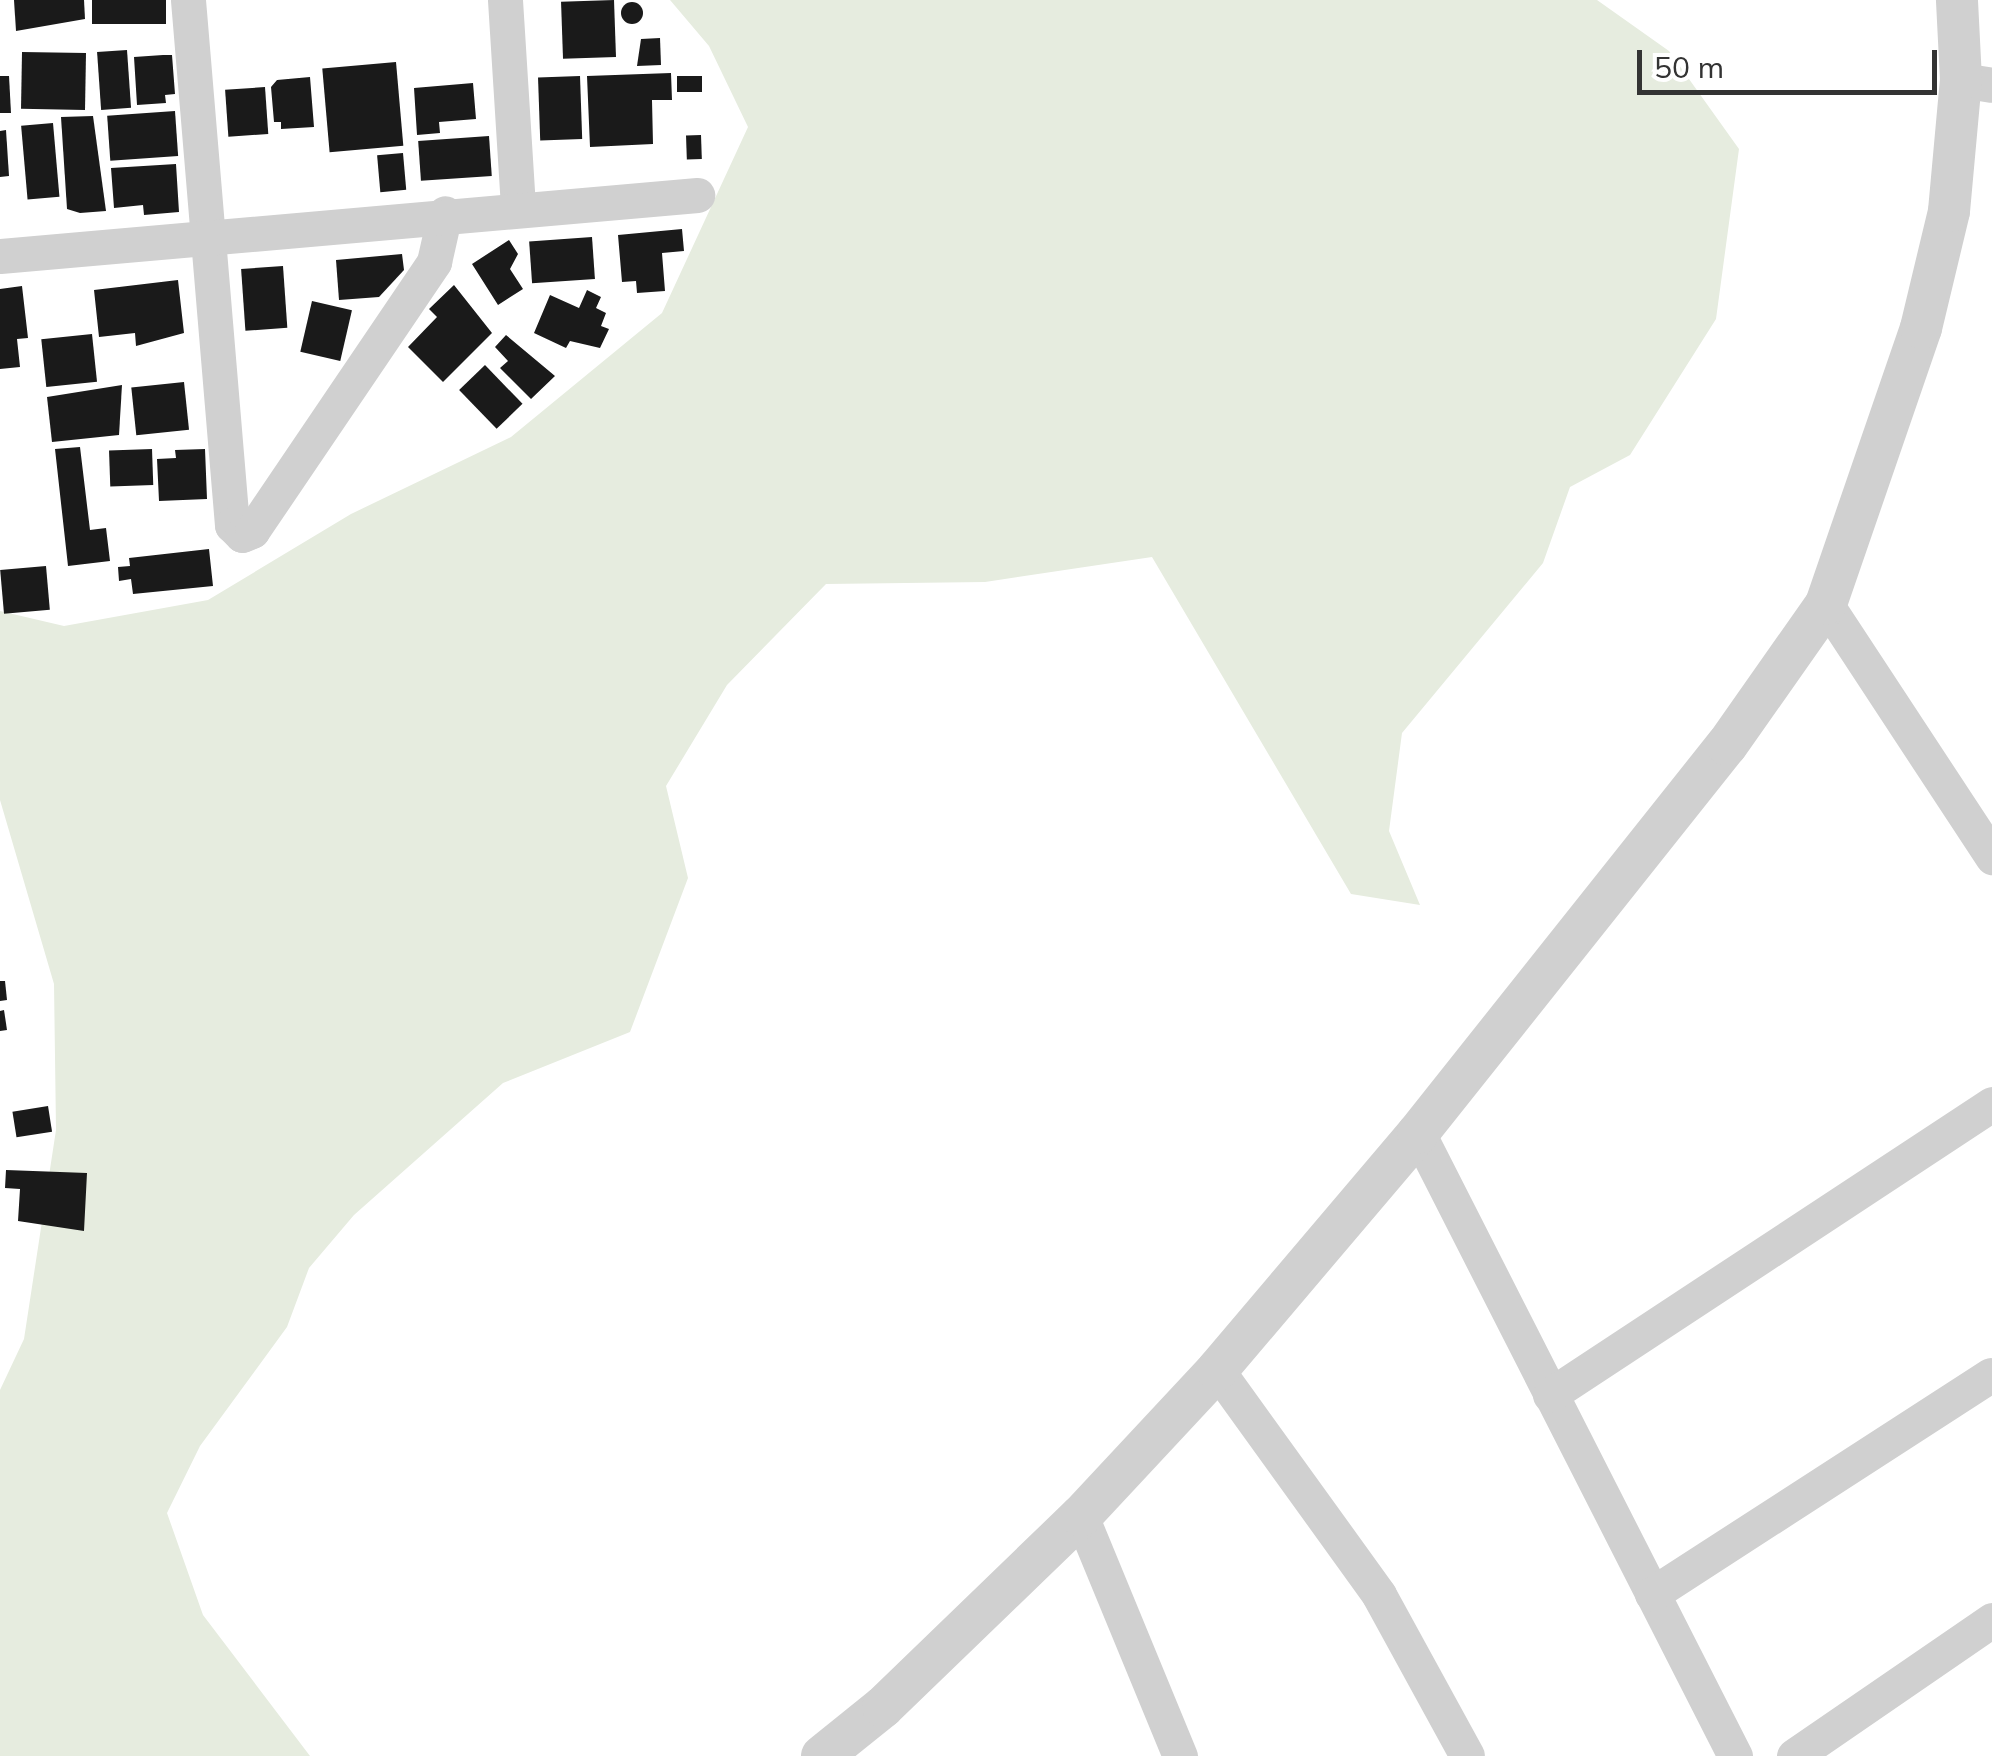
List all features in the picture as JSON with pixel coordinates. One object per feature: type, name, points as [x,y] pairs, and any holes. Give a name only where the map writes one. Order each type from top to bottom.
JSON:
[{"type":"street","points":[[188,0],[232,526],[242,535],[252,530],[434,262],[445,213]]},
{"type":"street","points":[[505,0],[518,207]]},
{"type":"street","points":[[822,1756],[882,1707],[1081,1516],[1217,1370],[1418,1133],[1727,745],[1826,604],[1921,328],[1950,212],[1977,82],[1957,0]]},
{"type":"street","points":[[0,256],[445,213],[698,195]]},
{"type":"street","points":[[1826,604],[1992,857]]},
{"type":"street","points":[[1550,1394],[1992,1104]]},
{"type":"street","points":[[1418,1133],[1733,1755]]},
{"type":"street","points":[[1217,1370],[1379,1594],[1467,1756]]},
{"type":"street","points":[[1652,1594],[1990,1375]]},
{"type":"street","points":[[1081,1516],[1180,1756]]},
{"type":"street","points":[[1794,1756],[1992,1620]]},
{"type":"shaded area","points":[[670,0],[1597,0],[1669,51],[1739,149],[1716,319],[1630,455],[1570,487],[1543,563],[1402,733],[1389,831],[1420,905],[1351,894],[1152,557],[985,582],[826,584],[727,685],[666,786],[688,878],[630,1032],[503,1083],[354,1215],[309,1268],[287,1327],[200,1446],[167,1513],[203,1615],[310,1756],[0,1756],[0,1390],[24,1339],[56,1130],[54,984],[0,800],[0,611],[64,626],[208,600],[351,514],[511,437],[662,313],[748,127],[709,46]]},
{"type":"building","points":[[14,0],[84,0],[85,19],[16,31]]},
{"type":"building","points":[[92,0],[166,0],[166,24],[92,24]]},
{"type":"building","points":[[614,0],[616,57],[563,59],[561,2]]},
{"type":"building","points":[[632,2],[643,13],[632,24],[621,13]]},
{"type":"building","points":[[660,38],[661,65],[637,66],[641,39]]},
{"type":"building","points":[[127,50],[131,108],[101,110],[97,52]]},
{"type":"building","points":[[22,52],[86,53],[85,110],[21,109]]},
{"type":"building","points":[[172,55],[175,94],[165,95],[166,103],[137,105],[134,57]]},
{"type":"building","points":[[396,62],[403,146],[330,152],[322,68]]},
{"type":"building","points":[[671,73],[672,100],[652,100],[653,144],[590,147],[587,76]]},
{"type":"building","points":[[0,76],[9,76],[11,113],[0,113]]},
{"type":"building","points":[[580,76],[582,139],[540,140],[538,77]]},
{"type":"building","points":[[677,76],[702,76],[702,92],[677,92]]},
{"type":"building","points":[[310,77],[314,127],[281,129],[281,122],[274,122],[271,87],[277,80]]},
{"type":"building","points":[[473,83],[476,119],[439,122],[440,133],[417,135],[414,88]]},
{"type":"building","points":[[265,87],[268,134],[228,137],[225,90]]},
{"type":"building","points":[[175,111],[178,156],[110,161],[107,116]]},
{"type":"building","points":[[93,116],[106,211],[80,213],[67,209],[61,117]]},
{"type":"building","points":[[53,123],[59,197],[28,200],[21,126]]},
{"type":"building","points":[[6,130],[9,176],[0,177],[0,131]]},
{"type":"building","points":[[701,135],[702,159],[687,160],[686,136]]},
{"type":"building","points":[[489,136],[492,176],[421,181],[418,141]]},
{"type":"building","points":[[403,153],[406,190],[380,192],[377,155]]},
{"type":"building","points":[[176,164],[179,212],[144,215],[143,205],[114,208],[111,168]]},
{"type":"building","points":[[682,229],[684,251],[662,253],[665,291],[637,293],[636,281],[622,282],[618,235]]},
{"type":"building","points":[[592,237],[595,279],[532,283],[529,241]]},
{"type":"building","points":[[509,240],[518,254],[510,269],[523,289],[498,305],[472,264]]},
{"type":"building","points":[[402,254],[404,270],[379,297],[339,300],[336,260]]},
{"type":"building","points":[[283,266],[287,328],[245,331],[241,269]]},
{"type":"building","points":[[178,280],[184,333],[136,346],[135,333],[99,337],[94,290]]},
{"type":"building","points":[[454,285],[492,333],[443,382],[408,347],[437,317],[429,309]]},
{"type":"building","points":[[22,286],[28,338],[17,339],[20,367],[0,369],[0,289]]},
{"type":"building","points":[[587,290],[601,297],[596,308],[606,313],[601,326],[609,329],[600,348],[570,341],[566,348],[534,333],[550,295],[579,308]]},
{"type":"building","points":[[312,301],[352,310],[340,361],[300,352]]},
{"type":"building","points":[[92,334],[97,382],[46,387],[41,339]]},
{"type":"building","points":[[506,335],[555,376],[531,399],[500,368],[508,361],[495,347]]},
{"type":"building","points":[[485,365],[523,404],[497,429],[459,390]]},
{"type":"building","points":[[184,382],[189,430],[136,435],[131,388]]},
{"type":"building","points":[[122,385],[119,435],[52,442],[47,397]]},
{"type":"building","points":[[80,447],[90,530],[106,528],[110,561],[68,566],[55,449]]},
{"type":"building","points":[[152,449],[153,485],[110,486],[109,451]]},
{"type":"building","points":[[205,449],[207,499],[159,501],[157,459],[176,458],[175,450]]},
{"type":"building","points":[[209,549],[213,586],[133,594],[131,579],[119,581],[118,567],[130,566],[129,558]]},
{"type":"building","points":[[46,566],[50,610],[4,614],[0,570]]},
{"type":"building","points":[[0,981],[5,981],[7,1000],[0,1001]]},
{"type":"building","points":[[4,1010],[7,1030],[0,1031],[0,1011]]},
{"type":"building","points":[[48,1106],[52,1132],[17,1137],[12,1112]]},
{"type":"building","points":[[6,1170],[87,1173],[84,1231],[18,1221],[20,1189],[5,1188]]}]
